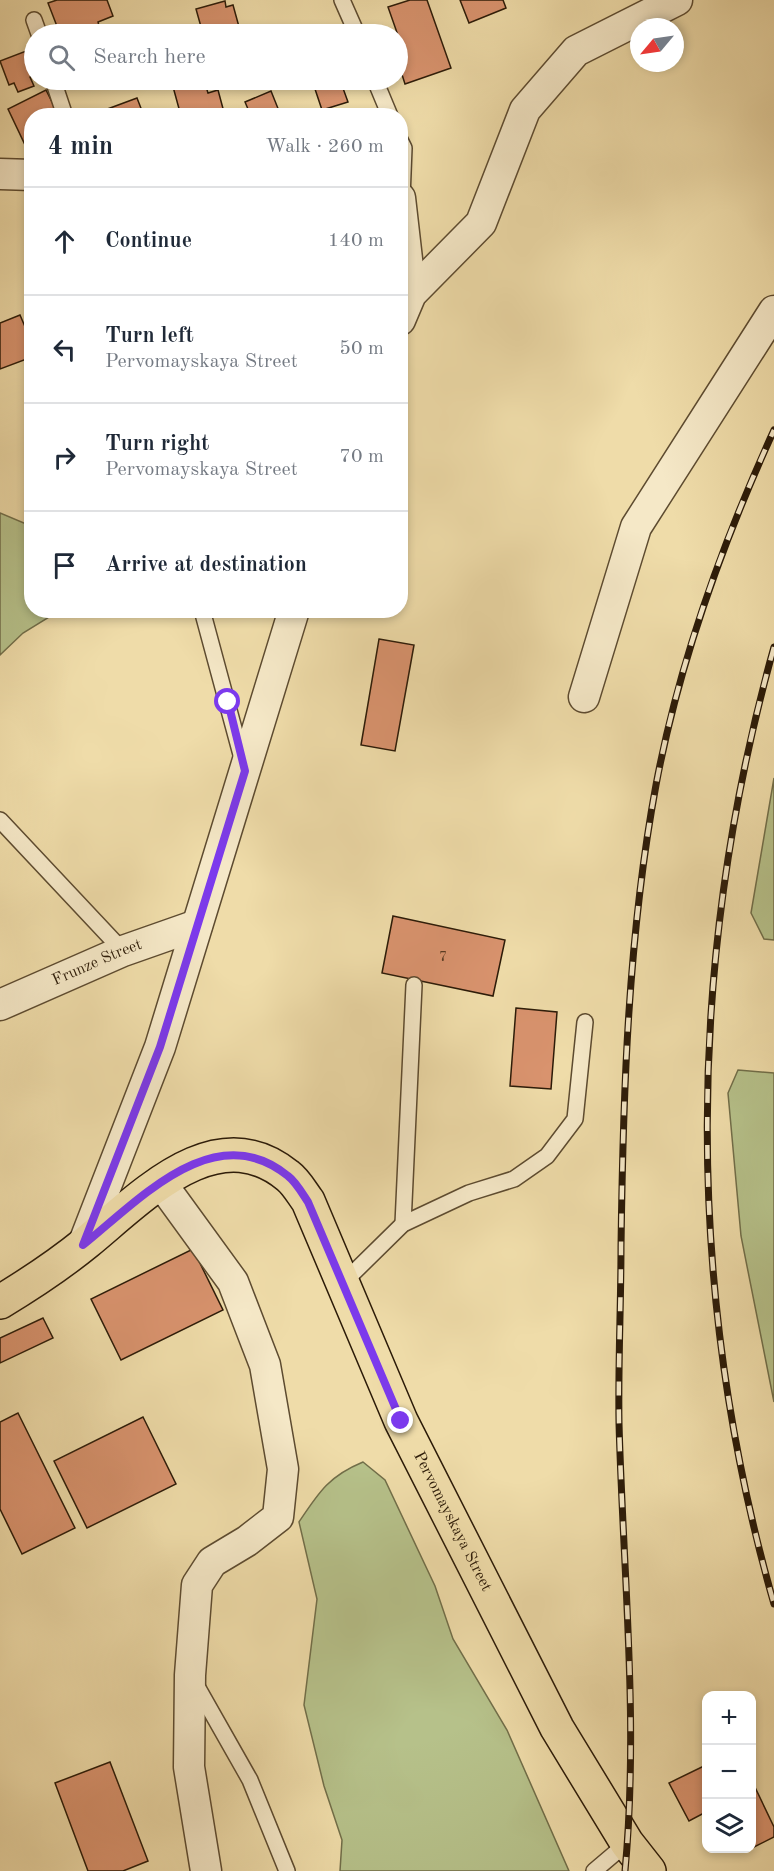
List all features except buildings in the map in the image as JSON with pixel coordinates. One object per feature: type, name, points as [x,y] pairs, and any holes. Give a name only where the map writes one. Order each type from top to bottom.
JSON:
[{"type":"main road","name":"Pervomayskaya Street","points":[[0,1302],[83,1245],[161,1183],[188,1166],[210,1157],[237,1153],[264,1160],[290,1177],[308,1202],[401,1421],[557,1728],[627,1843],[649,1871]]},
{"type":"street","points":[[408,305],[481,224],[525,110],[576,51],[677,0]]},
{"type":"street","points":[[0,174],[24,175]]},
{"type":"street","points":[[584,697],[636,527],[774,311]]},
{"type":"street","points":[[83,1245],[160,1047],[292,618]]},
{"type":"street","name":"Frunze Street","points":[[0,1005],[123,951],[197,926]]},
{"type":"street","points":[[161,1183],[233,1282],[265,1365],[283,1469],[278,1517],[247,1541],[212,1562],[196,1585],[190,1675],[189,1767],[206,1871]]},
{"type":"lane","points":[[342,0],[353,24]]},
{"type":"lane","points":[[57,90],[63,108]]},
{"type":"lane","points":[[379,90],[387,108]]},
{"type":"lane","points":[[204,618],[245,771]]},
{"type":"lane","points":[[0,820],[123,951]]},
{"type":"lane","points":[[403,1224],[414,985]]},
{"type":"lane","points":[[343,1283],[403,1224],[469,1193],[514,1179],[547,1156],[575,1119],[585,1022]]},
{"type":"lane","points":[[190,1675],[250,1780],[287,1871]]},
{"type":"lane","points":[[594,1871],[627,1843]]},
{"type":"green space","points":[[0,513],[24,523],[24,618],[48,618],[23,633],[0,655]]},
{"type":"green space","points":[[774,778],[774,940],[764,939],[751,913]]},
{"type":"green space","points":[[738,1070],[774,1073],[774,1402],[741,1236],[728,1093]]},
{"type":"green space","points":[[363,1462],[385,1480],[435,1586],[453,1639],[507,1730],[569,1871],[340,1871],[342,1840],[324,1786],[304,1705],[317,1599],[299,1522],[333,1479]]},
{"type":"railway","points":[[625,1871],[631,1759],[629,1647],[619,1423],[619,1357],[626,1073],[633,957],[656,785],[677,694],[720,560],[774,430]]},
{"type":"railway","points":[[774,647],[745,766],[724,885],[712,1005],[707,1126],[711,1246],[724,1366],[745,1485],[774,1604]]},
{"type":"route","points":[[228,702],[245,771],[160,1047],[83,1245],[133,1204],[188,1166],[210,1157],[237,1153],[264,1160],[290,1177],[308,1202],[401,1421]]}]
